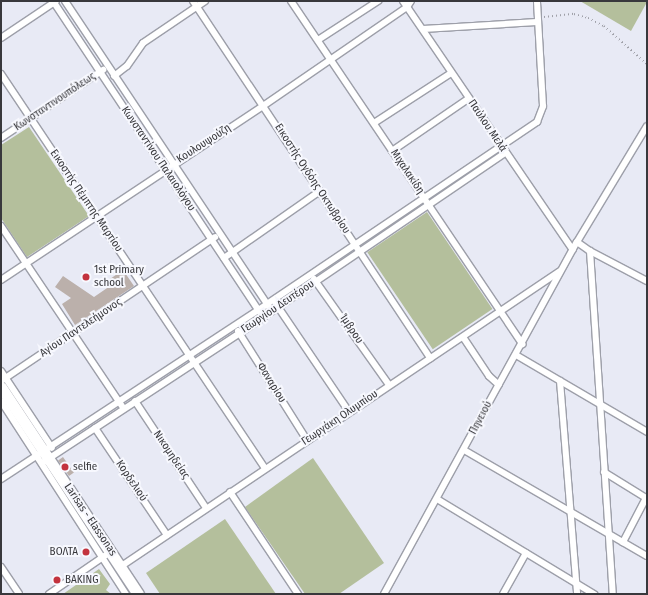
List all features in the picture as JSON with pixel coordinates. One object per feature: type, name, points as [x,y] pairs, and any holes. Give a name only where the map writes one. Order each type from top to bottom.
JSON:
[{"type":"highway","name":"Larisas - Elassonas","points":[[2,382],[107,554],[120,567],[138,594]]},
{"type":"street","name":"Κωνσταντίνου Παλαιολόγου","points":[[55,1],[100,72],[263,317]]},
{"type":"street","points":[[1,38],[55,1]]},
{"type":"street","name":"Κωνσταντίνου Παλαιολόγου","points":[[65,1],[219,234],[272,311]]},
{"type":"street","points":[[114,76],[124,69],[143,43],[195,4],[205,1]]},
{"type":"street","name":"Μιχαλακίδη","points":[[292,1],[522,344]]},
{"type":"street","points":[[318,40],[378,1]]},
{"type":"street","name":"Γεωργίου Δευτέρου","points":[[46,455],[119,402],[235,326],[537,122],[542,114],[537,1]]},
{"type":"street","name":"Παύλου Μελά","points":[[407,3],[422,30],[468,99],[573,250]]},
{"type":"street","name":"Κουλουψούζη","points":[[1,280],[263,106],[331,59],[407,3]]},
{"type":"street","name":"Εικοστής Ογδόης Οκτωβρίου","points":[[195,4],[430,358]]},
{"type":"street","points":[[422,30],[537,22]]},
{"type":"street","name":"Κωνσταντινουπόλεως","points":[[1,138],[108,67]]},
{"type":"street","points":[[374,123],[451,73]]},
{"type":"street","name":"Εικοστής Πέμπτης Μαρτίου","points":[[1,74],[265,468]]},
{"type":"street","points":[[392,151],[468,99]]},
{"type":"street","name":"Πηνειού","points":[[384,594],[577,242],[647,126]]},
{"type":"street","name":"Γεωργίου Δευτέρου","points":[[46,455],[95,428],[240,333],[505,153]]},
{"type":"street","points":[[224,258],[320,191]]},
{"type":"street","points":[[1,226],[124,409]]},
{"type":"street","name":"Αγίου Παντελεήμονος","points":[[2,382],[219,234]]},
{"type":"street","points":[[577,242],[590,251],[647,281]]},
{"type":"street","points":[[590,251],[598,403],[612,594]]},
{"type":"street","name":"Γεωργάκη Ολυμπίου","points":[[120,567],[265,468],[562,270]]},
{"type":"street","name":"Ίμβρου","points":[[311,274],[389,385]]},
{"type":"street","points":[[273,300],[349,412]]},
{"type":"street","name":"Φαναρίου","points":[[235,326],[307,440]]},
{"type":"street","points":[[463,337],[490,376],[499,385]]},
{"type":"street","points":[[516,355],[647,432]]},
{"type":"street","points":[[1,371],[2,382]]},
{"type":"street","points":[[560,381],[576,594]]},
{"type":"street","points":[[1,401],[46,455],[1,479]]},
{"type":"street","name":"Νικομηδείας","points":[[135,401],[206,508]]},
{"type":"street","name":"Κορδελιού","points":[[95,428],[167,535]]},
{"type":"street","points":[[464,450],[647,556]]},
{"type":"street","points":[[604,472],[646,498],[623,542]]},
{"type":"street","points":[[230,492],[298,594]]},
{"type":"street","points":[[437,499],[594,594]]},
{"type":"street","points":[[503,594],[526,553]]},
{"type":"street","points":[[50,594],[107,554],[126,594]]},
{"type":"street","points":[[1,567],[19,594]]},
{"type":"path","points":[[537,22],[555,14],[574,14],[588,18],[604,26],[647,64]]},
{"type":"green space","points":[[580,1],[647,1],[647,2],[631,31]]},
{"type":"green space","points":[[29,127],[89,216],[27,257],[1,218],[1,145]]},
{"type":"green space","points":[[427,212],[492,309],[433,349],[367,252]]},
{"type":"green space","points":[[313,458],[384,563],[339,594],[305,594],[245,507]]},
{"type":"green space","points":[[225,519],[276,594],[160,594],[146,573]]},
{"type":"green space","points":[[99,569],[110,584],[106,590],[111,594],[63,594]]},
{"type":"building","points":[[123,270],[134,286],[75,325],[62,304],[71,298],[55,287],[63,276],[94,297],[113,284],[110,279]]},
{"type":"building","name":"selfie","points":[[63,457],[74,473],[69,476],[58,460]]},
{"type":"building","name":"ΒΟΛΤΑ","points":[[87,547],[91,554],[85,557],[81,551]]},
{"type":"place","name":"1st Primary school","points":[[86,277]]},
{"type":"place","name":"selfie","points":[[65,467]]},
{"type":"place","name":"ΒΟΛΤΑ","points":[[86,552]]},
{"type":"place","name":"BAKING","points":[[57,580]]}]
